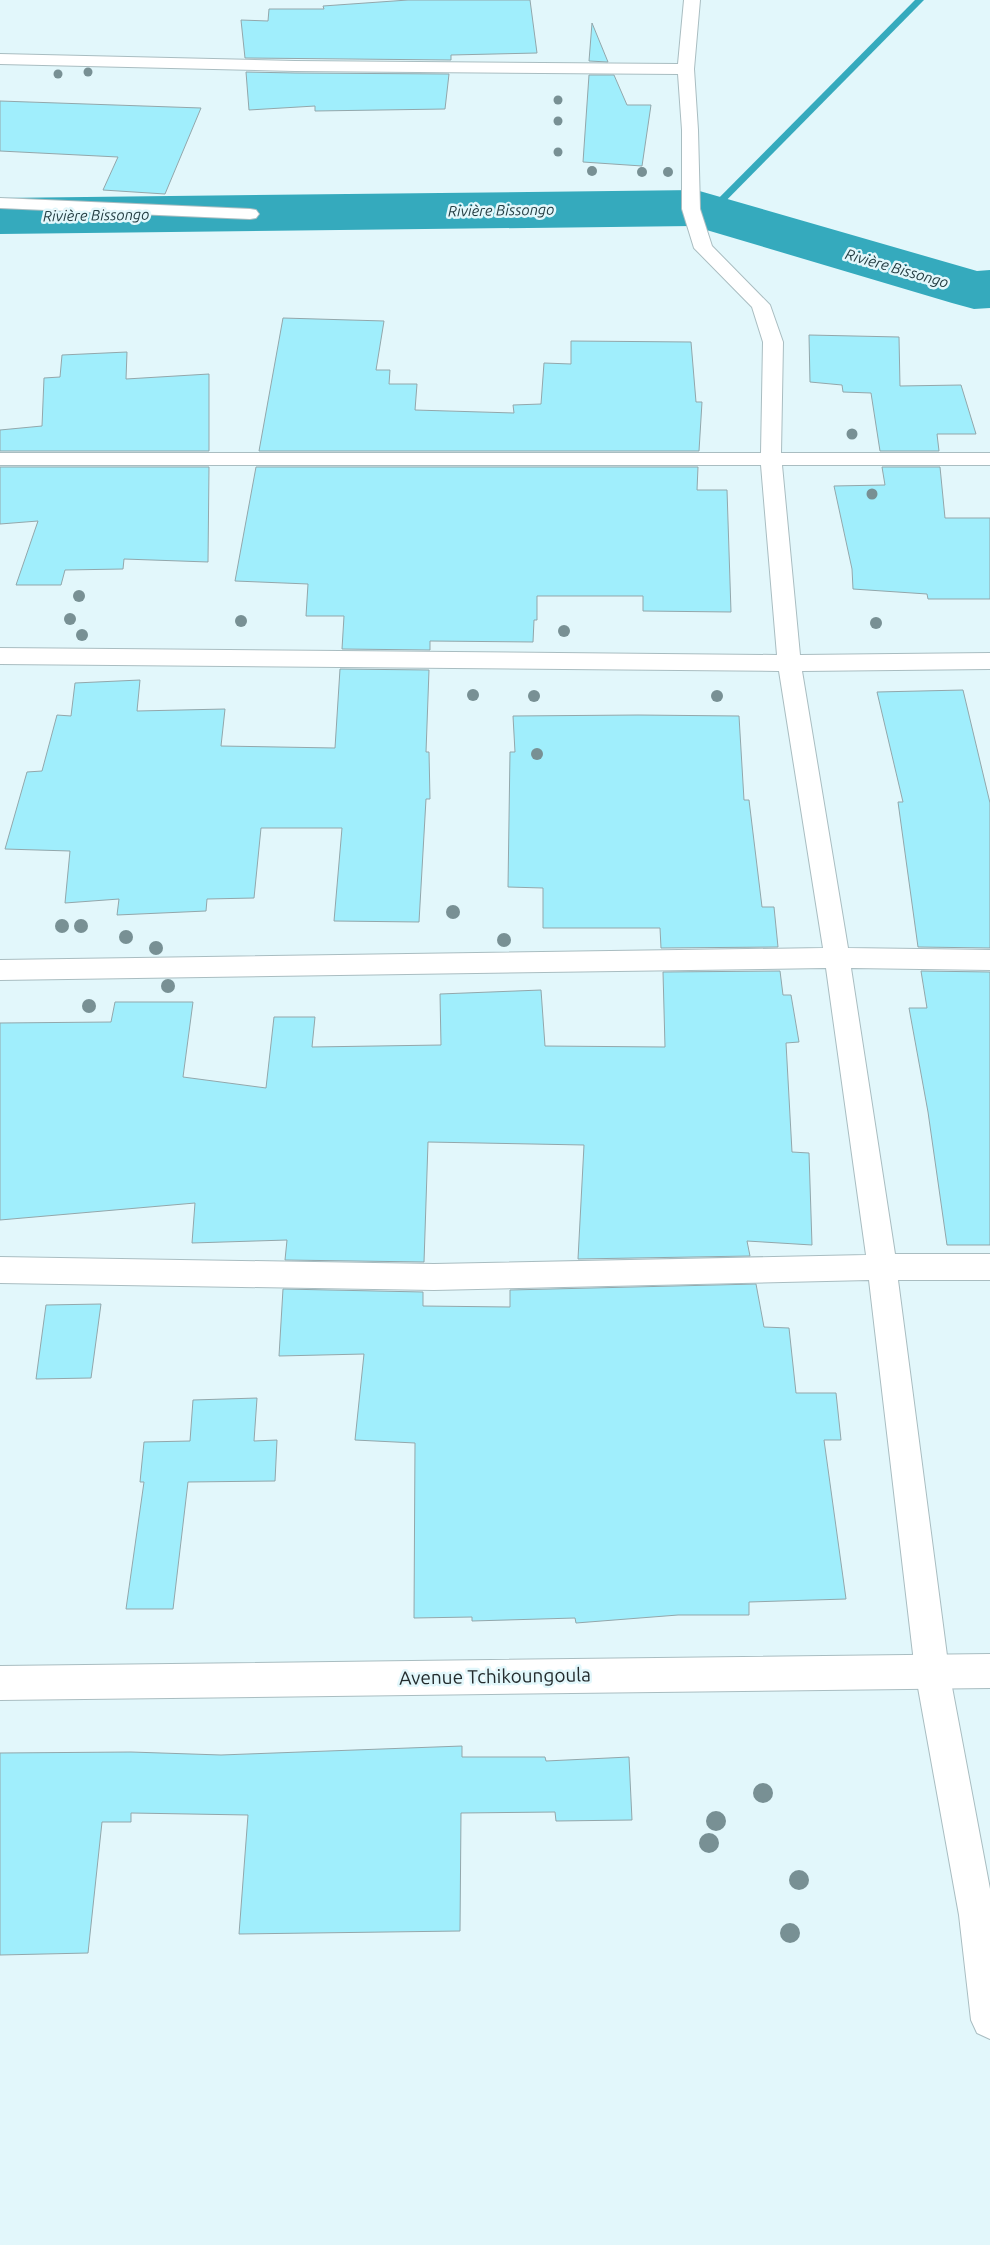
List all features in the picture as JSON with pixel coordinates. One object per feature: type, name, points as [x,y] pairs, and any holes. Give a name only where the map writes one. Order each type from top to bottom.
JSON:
[{"type":"street","points":[[692,0],[686,69],[690,130],[691,209],[703,248],[761,305],[773,342],[771,460],[788,663],[838,958],[882,1267],[932,1671],[983,1915],[990,2020]]},
{"type":"street","points":[[0,59],[294,66],[686,69]]},
{"type":"street","points":[[0,203],[250,214]]},
{"type":"street","points":[[0,459],[990,459]]},
{"type":"street","points":[[0,656],[788,663],[990,661]]},
{"type":"street","points":[[0,970],[838,958],[990,960]]},
{"type":"street","points":[[0,1270],[434,1277],[882,1267],[990,1267]]},
{"type":"street","name":"Avenue Tchikoungoula","points":[[0,1683],[932,1671],[990,1672]]},
{"type":"building","points":[[408,0],[530,0],[537,53],[451,55],[451,60],[245,58],[241,20],[268,21],[269,9],[324,9],[323,6]]},
{"type":"building","points":[[592,23],[608,62],[589,61]]},
{"type":"building","points":[[246,72],[449,74],[445,109],[315,111],[315,106],[249,110]]},
{"type":"building","points":[[589,75],[614,75],[627,105],[651,105],[642,166],[583,162]]},
{"type":"building","points":[[0,101],[201,108],[165,194],[103,190],[118,157],[0,151]]},
{"type":"building","points":[[283,318],[384,321],[376,370],[390,370],[389,384],[417,384],[415,410],[514,413],[513,405],[541,404],[544,363],[571,364],[571,341],[691,342],[696,402],[702,402],[699,451],[259,451]]},
{"type":"building","points":[[809,335],[899,337],[900,386],[961,385],[976,434],[937,434],[939,451],[880,451],[871,393],[843,392],[842,385],[810,382]]},
{"type":"building","points":[[127,352],[126,379],[209,374],[209,451],[0,451],[0,430],[42,426],[44,378],[60,377],[62,355]]},
{"type":"building","points":[[0,467],[209,467],[208,562],[124,559],[123,569],[65,570],[61,585],[16,585],[38,521],[0,524]]},
{"type":"building","points":[[256,467],[698,467],[697,490],[727,490],[731,612],[643,611],[643,596],[537,596],[537,620],[534,620],[533,642],[430,641],[430,650],[342,649],[344,616],[306,616],[308,584],[235,581]]},
{"type":"building","points":[[882,467],[940,467],[945,518],[990,518],[990,599],[928,599],[927,594],[853,589],[852,569],[834,486],[885,485]]},
{"type":"building","points":[[340,669],[429,670],[426,752],[429,752],[430,799],[426,799],[419,922],[334,921],[342,828],[261,828],[254,898],[207,899],[206,911],[117,915],[119,899],[65,903],[70,851],[5,849],[27,772],[42,771],[57,715],[71,716],[75,683],[140,680],[137,711],[225,709],[221,746],[335,748]]},
{"type":"building","points":[[963,690],[990,803],[990,948],[918,947],[898,802],[903,802],[877,692]]},
{"type":"building","points":[[513,716],[739,716],[744,800],[749,800],[762,907],[774,907],[778,947],[661,948],[660,928],[543,928],[543,888],[508,887],[510,752],[515,752]]},
{"type":"building","points":[[780,971],[783,995],[791,995],[799,1042],[786,1043],[792,1152],[809,1153],[812,1245],[747,1241],[750,1256],[578,1259],[584,1145],[428,1142],[424,1262],[285,1260],[287,1240],[192,1243],[195,1203],[0,1220],[0,1023],[111,1022],[115,1002],[193,1002],[183,1077],[266,1088],[274,1017],[315,1017],[312,1047],[441,1045],[440,994],[541,990],[545,1046],[665,1047],[663,972]]},
{"type":"building","points":[[921,971],[990,972],[990,1245],[947,1245],[928,1112],[909,1008],[927,1008]]},
{"type":"building","points":[[756,1284],[764,1327],[789,1328],[796,1393],[836,1393],[841,1440],[824,1440],[846,1599],[749,1602],[749,1615],[678,1615],[576,1623],[575,1618],[472,1621],[472,1617],[414,1618],[415,1443],[355,1440],[364,1354],[279,1356],[283,1289],[423,1292],[423,1306],[510,1307],[510,1290]]},
{"type":"building","points":[[101,1304],[91,1378],[36,1379],[46,1305]]},
{"type":"building","points":[[257,1398],[254,1441],[277,1440],[275,1481],[188,1482],[173,1609],[126,1609],[144,1482],[140,1482],[144,1442],[190,1441],[193,1400]]},
{"type":"building","points":[[462,1746],[462,1757],[545,1757],[546,1761],[629,1757],[632,1820],[556,1821],[555,1812],[461,1813],[460,1931],[239,1934],[248,1815],[131,1813],[131,1822],[102,1822],[88,1953],[0,1955],[0,1753],[131,1752],[221,1755]]},
{"type":"waterway","points":[[702,220],[920,0]]},
{"type":"waterway","name":"Rivière Bissongo","points":[[0,216],[696,208],[974,290],[990,289]]}]
